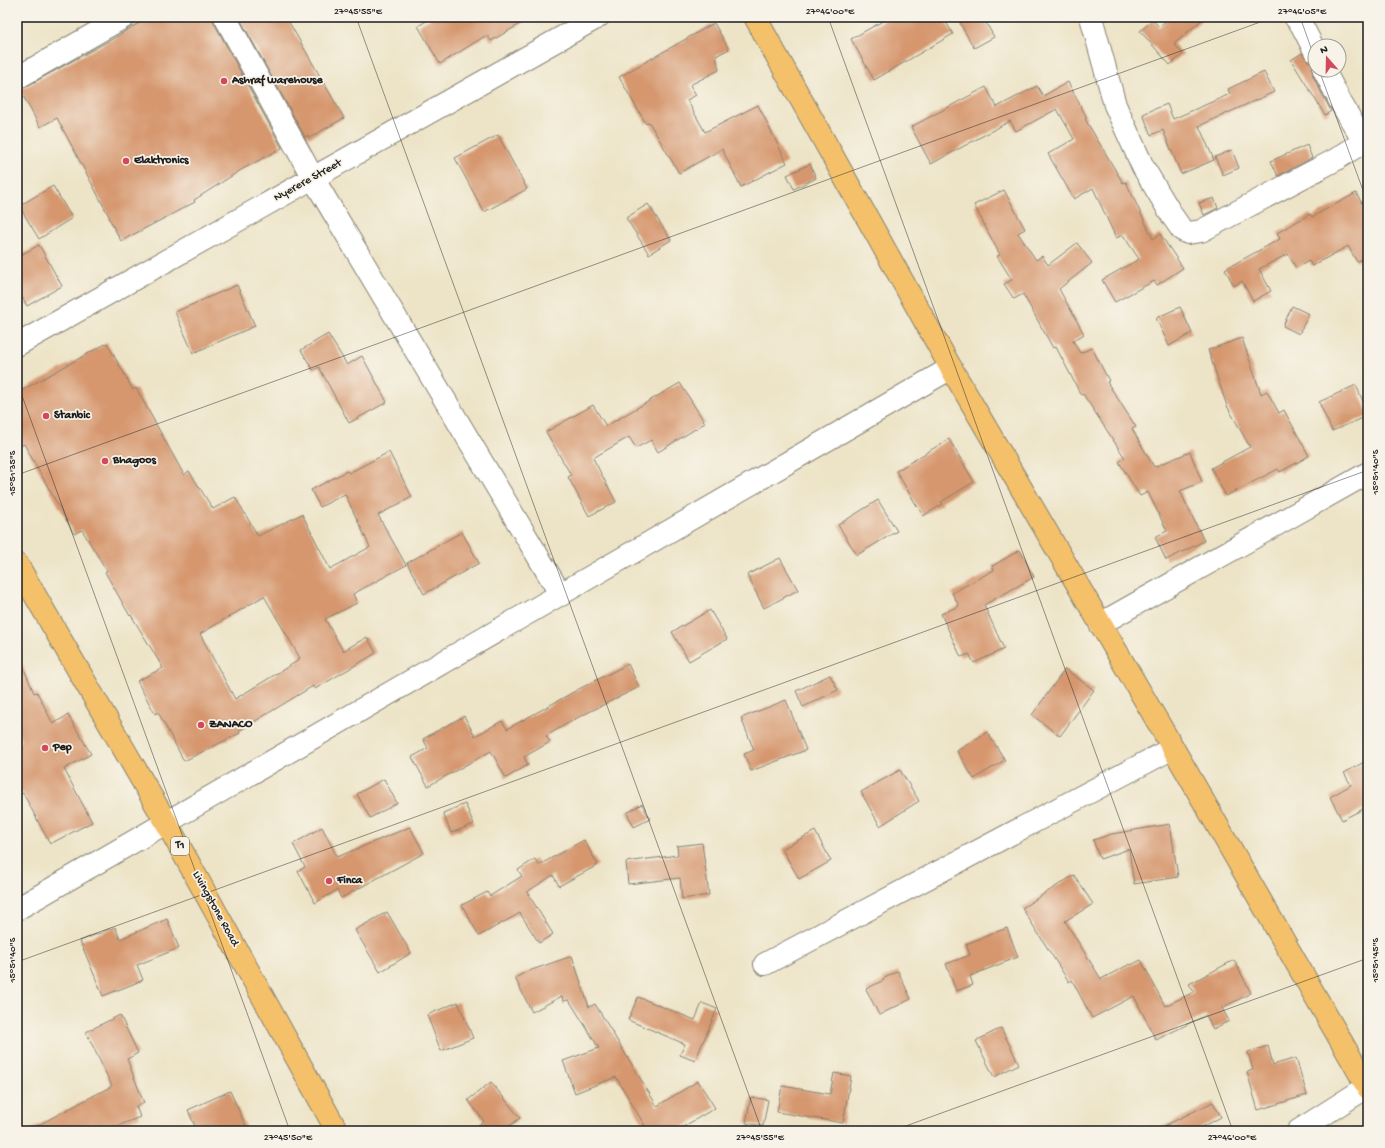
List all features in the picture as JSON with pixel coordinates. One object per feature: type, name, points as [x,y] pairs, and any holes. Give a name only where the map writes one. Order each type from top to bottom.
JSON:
[{"type":"main road","points":[[755,17],[952,368],[1368,1087]]},
{"type":"main road","name":"Livingstone Road","points":[[17,564],[166,822],[337,1131]]},
{"type":"street","points":[[17,78],[124,17]]},
{"type":"street","points":[[225,17],[313,178],[561,595]]},
{"type":"street","name":"Nyerere Street","points":[[17,345],[598,17]]},
{"type":"street","points":[[1091,17],[1115,105],[1143,167],[1173,217],[1182,230],[1188,234],[1201,231],[1335,160],[1366,140],[1341,103],[1328,78]]},
{"type":"street","points":[[1295,17],[1301,24],[1308,38]]},
{"type":"street","points":[[17,909],[952,368]]},
{"type":"street","points":[[1100,624],[1368,473]]},
{"type":"street","points":[[765,964],[1173,748]]},
{"type":"street","points":[[1298,1131],[1368,1087]]},
{"type":"building","points":[[149,17],[213,17],[214,23],[282,148],[241,170],[194,200],[195,202],[121,241],[57,118],[40,127],[20,90]]},
{"type":"building","points":[[239,17],[286,17],[344,118],[309,138],[308,135],[305,137]]},
{"type":"building","points":[[433,17],[532,17],[491,41],[487,35],[440,64],[418,26]]},
{"type":"building","points":[[890,17],[943,17],[953,34],[874,80],[851,39]]},
{"type":"building","points":[[972,17],[983,17],[994,37],[974,48],[960,23]]},
{"type":"building","points":[[1170,17],[1205,17],[1174,44],[1183,54],[1170,65],[1140,31],[1153,20],[1159,27]]},
{"type":"building","points":[[714,23],[729,49],[716,56],[719,70],[690,85],[696,95],[687,100],[705,132],[758,105],[787,163],[741,187],[722,149],[679,173],[649,122],[646,124],[619,77]]},
{"type":"building","points":[[1302,53],[1307,60],[1307,78],[1314,78],[1331,111],[1325,115],[1291,60]]},
{"type":"building","points":[[1264,72],[1274,92],[1199,126],[1214,160],[1181,174],[1163,130],[1151,135],[1143,114],[1167,104],[1173,119],[1230,94],[1228,89]]},
{"type":"building","points":[[1068,82],[1087,118],[1085,119],[1123,183],[1126,182],[1153,239],[1160,234],[1183,268],[1157,285],[1154,281],[1115,302],[1102,280],[1139,259],[1123,235],[1116,238],[1093,188],[1074,199],[1048,154],[1074,139],[1057,109],[1016,131],[1010,121],[931,164],[911,127],[986,87],[997,107],[1037,86],[1043,96]]},
{"type":"building","points":[[498,135],[527,189],[484,212],[455,158]]},
{"type":"building","points":[[1307,145],[1312,158],[1278,176],[1271,161]]},
{"type":"building","points":[[1232,150],[1239,168],[1223,175],[1215,157]]},
{"type":"building","points":[[810,164],[816,178],[794,189],[787,175]]},
{"type":"building","points":[[53,186],[72,218],[39,239],[19,206]]},
{"type":"building","points":[[1004,190],[1025,229],[1018,233],[1036,260],[1042,256],[1048,265],[1077,243],[1092,263],[1059,289],[1084,334],[1073,341],[1080,353],[1092,348],[1109,381],[1107,382],[1136,427],[1132,429],[1154,467],[1190,452],[1202,482],[1180,491],[1204,541],[1166,560],[1155,537],[1167,531],[1148,492],[1140,496],[1119,462],[1125,458],[1083,394],[1081,395],[1056,347],[1053,348],[1023,294],[1014,299],[1004,284],[1012,280],[997,256],[1000,255],[974,205]]},
{"type":"building","points":[[1356,193],[1368,214],[1368,255],[1357,262],[1348,246],[1312,266],[1309,261],[1296,268],[1288,254],[1259,269],[1271,291],[1253,301],[1242,281],[1234,286],[1225,269],[1280,239],[1277,233],[1310,214],[1312,217]]},
{"type":"building","points":[[1214,198],[1218,208],[1204,215],[1199,203]]},
{"type":"building","points":[[648,204],[671,240],[649,254],[626,218]]},
{"type":"building","points":[[39,245],[62,286],[27,306],[17,288],[17,257]]},
{"type":"building","points":[[237,285],[255,326],[193,353],[175,312]]},
{"type":"building","points":[[1292,306],[1309,314],[1299,334],[1283,326]]},
{"type":"building","points":[[1180,307],[1192,333],[1169,346],[1156,318]]},
{"type":"building","points":[[328,334],[347,365],[362,356],[387,402],[349,423],[319,367],[313,370],[301,350]]},
{"type":"building","points":[[1242,338],[1261,394],[1267,391],[1279,413],[1284,410],[1309,456],[1280,472],[1278,469],[1226,496],[1211,468],[1250,447],[1227,406],[1208,350]]},
{"type":"building","points":[[107,343],[133,390],[136,388],[184,475],[189,471],[213,509],[235,497],[258,536],[302,514],[330,569],[370,547],[345,494],[320,507],[311,490],[347,471],[349,473],[389,452],[412,497],[378,515],[406,565],[353,594],[357,603],[325,619],[343,651],[367,637],[376,653],[315,689],[313,686],[239,731],[240,733],[184,761],[158,712],[155,714],[137,681],[163,668],[131,615],[130,616],[105,572],[107,571],[82,530],[74,534],[24,444],[17,448],[17,393]],"holes":[[[264,596],[300,658],[235,699],[200,634]]]},
{"type":"building","points":[[680,383],[705,423],[658,452],[651,440],[636,448],[629,437],[593,458],[616,502],[589,516],[568,477],[571,475],[546,432],[593,405],[606,426]]},
{"type":"building","points":[[1356,385],[1368,416],[1332,431],[1319,402]]},
{"type":"building","points":[[949,439],[974,482],[941,502],[943,504],[923,516],[896,471]]},
{"type":"building","points":[[878,500],[897,531],[857,555],[838,525]]},
{"type":"building","points":[[462,532],[479,563],[424,594],[407,563]]},
{"type":"building","points":[[1020,550],[1034,577],[984,605],[1004,649],[974,663],[969,654],[961,657],[941,614],[959,606],[952,593],[994,570],[992,566]]},
{"type":"building","points":[[780,558],[798,590],[764,608],[747,575]]},
{"type":"building","points":[[710,610],[727,639],[689,661],[672,632]]},
{"type":"building","points":[[17,652],[34,693],[37,692],[53,724],[68,715],[91,754],[64,769],[92,822],[50,844],[23,793],[17,796],[17,744],[22,741],[17,730]]},
{"type":"building","points":[[628,664],[639,687],[577,718],[546,736],[550,742],[524,757],[528,765],[506,778],[491,751],[428,786],[412,757],[428,748],[423,739],[464,716],[475,736],[502,721],[507,729]]},
{"type":"building","points":[[1065,669],[1094,690],[1060,736],[1032,715]]},
{"type":"building","points":[[830,675],[838,690],[803,707],[796,691]]},
{"type":"building","points":[[786,700],[806,750],[751,771],[744,754],[754,750],[741,718]]},
{"type":"building","points":[[987,732],[1005,760],[974,779],[957,751]]},
{"type":"building","points":[[1368,760],[1368,818],[1363,809],[1342,820],[1330,797],[1351,785],[1344,773]]},
{"type":"building","points":[[900,770],[919,801],[880,826],[861,792]]},
{"type":"building","points":[[384,779],[397,803],[370,818],[357,794]]},
{"type":"building","points":[[465,804],[474,824],[451,833],[443,813]]},
{"type":"building","points":[[642,804],[650,819],[634,827],[627,813]]},
{"type":"building","points":[[1170,824],[1178,877],[1134,884],[1129,849],[1100,859],[1093,840],[1112,834]]},
{"type":"building","points":[[322,827],[337,857],[410,827],[424,853],[341,898],[337,890],[315,903],[298,871],[305,867],[293,844]]},
{"type":"building","points":[[815,831],[831,861],[799,879],[782,849]]},
{"type":"building","points":[[584,840],[598,865],[559,886],[553,875],[527,892],[553,934],[539,943],[520,913],[479,936],[462,905],[487,892],[490,896],[522,876],[518,870],[535,859],[539,865]]},
{"type":"building","points":[[702,843],[709,895],[682,899],[680,878],[628,884],[626,862],[678,855],[677,846]]},
{"type":"building","points":[[1074,875],[1093,904],[1065,921],[1101,979],[1141,960],[1165,1006],[1194,992],[1189,984],[1234,960],[1251,993],[1222,1008],[1229,1021],[1213,1029],[1206,1015],[1156,1040],[1134,996],[1092,1018],[1072,980],[1069,982],[1022,908]]},
{"type":"building","points":[[387,912],[411,953],[380,972],[355,930]]},
{"type":"building","points":[[167,919],[179,948],[137,965],[143,980],[103,996],[80,941],[115,927],[120,939]]},
{"type":"building","points":[[1007,928],[1018,957],[970,976],[973,985],[956,991],[946,964],[970,955],[966,944]]},
{"type":"building","points":[[572,956],[589,1007],[595,1004],[657,1106],[698,1081],[715,1108],[676,1131],[648,1131],[616,1077],[575,1093],[563,1061],[599,1048],[569,1000],[563,1001],[562,996],[532,1012],[515,978],[526,972]]},
{"type":"building","points":[[898,971],[911,999],[879,1015],[866,989]]},
{"type":"building","points":[[638,997],[695,1020],[702,1003],[717,1009],[695,1061],[680,1055],[685,1044],[628,1020]]},
{"type":"building","points":[[458,1002],[473,1038],[441,1051],[427,1015]]},
{"type":"building","points":[[120,1015],[138,1053],[127,1059],[144,1103],[136,1106],[140,1117],[105,1131],[27,1131],[112,1086],[86,1032]]},
{"type":"building","points":[[1001,1028],[1019,1064],[994,1077],[976,1041]]},
{"type":"building","points":[[1268,1046],[1273,1065],[1296,1058],[1307,1095],[1258,1110],[1247,1072],[1253,1070],[1248,1052]]},
{"type":"building","points":[[834,1073],[851,1076],[843,1123],[777,1112],[782,1086],[830,1094]]},
{"type":"building","points":[[491,1082],[520,1118],[503,1131],[471,1131],[484,1121],[468,1100]]},
{"type":"building","points":[[230,1091],[248,1131],[197,1131],[188,1110]]},
{"type":"building","points":[[751,1097],[768,1100],[763,1126],[746,1123]]},
{"type":"building","points":[[1213,1102],[1221,1117],[1195,1131],[1154,1131]]},
{"type":"place","name":"Ashraf warehouse","points":[[224,81]]},
{"type":"place","name":"Elaktronics","points":[[126,161]]},
{"type":"place","name":"Stanbic","points":[[46,416]]},
{"type":"place","name":"Bhagoos","points":[[105,461]]},
{"type":"place","name":"ZANACO","points":[[201,725]]},
{"type":"place","name":"Pep","points":[[45,748]]},
{"type":"place","name":"Finca","points":[[329,881]]}]
